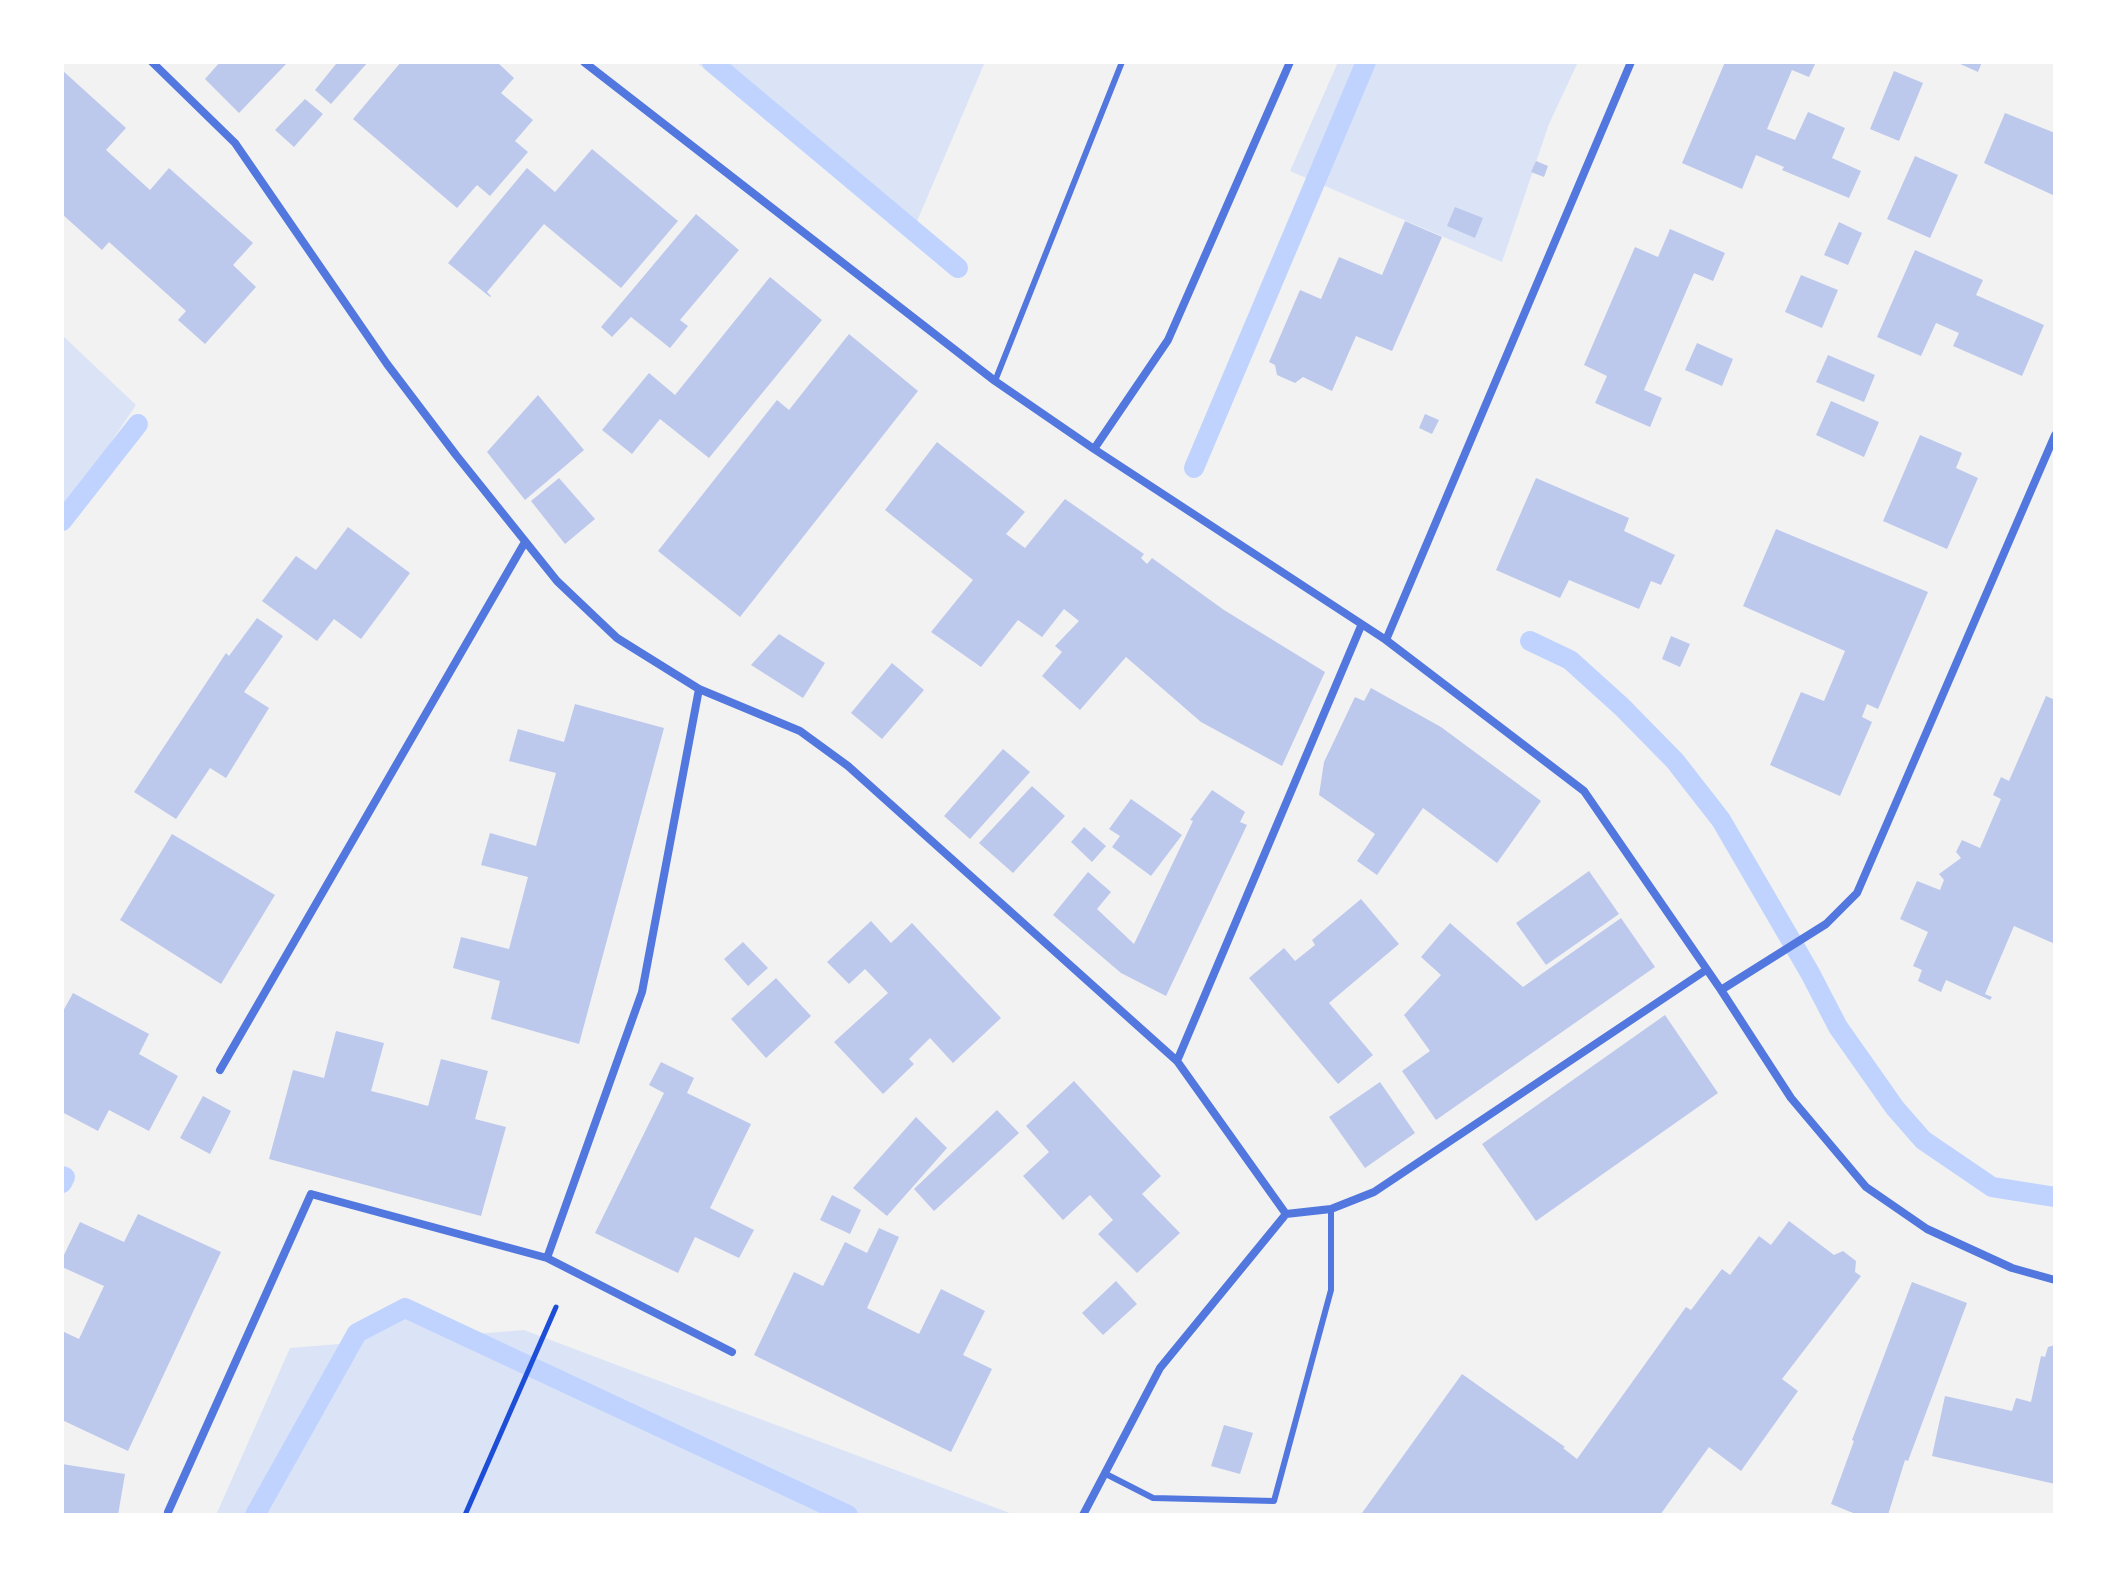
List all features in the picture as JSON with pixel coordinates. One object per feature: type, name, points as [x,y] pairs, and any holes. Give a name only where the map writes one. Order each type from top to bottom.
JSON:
[{"type":"street","points":[[152,62],[235,143],[387,364],[557,581],[617,638],[699,689],[800,731],[848,766],[1177,1061],[1286,1214]]},
{"type":"street","points":[[584,62],[995,381],[1386,640],[1584,791],[1791,1098],[1866,1187],[1927,1229],[2012,1268],[2055,1280]]},
{"type":"street","points":[[1094,449],[1168,340],[1290,62]]},
{"type":"street","points":[[1386,640],[1631,62]]},
{"type":"street","points":[[1721,990],[1826,924],[1857,893],[2055,435]]},
{"type":"street","points":[[220,1070],[525,542]]},
{"type":"street","points":[[1177,1061],[1361,626]]},
{"type":"street","points":[[547,1258],[642,992],[699,689]]},
{"type":"street","points":[[1083,1515],[1160,1368],[1286,1214],[1331,1209],[1374,1192],[1706,970]]},
{"type":"street","points":[[168,1512],[311,1194],[547,1258],[732,1352]]},
{"type":"lane","points":[[995,381],[1122,62]]},
{"type":"lane","points":[[1106,1474],[1153,1498],[1274,1501],[1331,1290],[1331,1209]]},
{"type":"path","points":[[465,1515],[546,1329]]},
{"type":"shaded area","points":[[696,62],[985,62],[909,240]]},
{"type":"shaded area","points":[[1338,62],[1578,62],[1549,124],[1502,262],[1290,171]]},
{"type":"shaded area","points":[[62,335],[136,405],[62,515]]},
{"type":"shaded area","points":[[405,1308],[462,1335],[524,1330],[1015,1515],[216,1515],[290,1348],[351,1343],[357,1333]]},
{"type":"building","points":[[220,62],[288,62],[239,113],[205,79]]},
{"type":"building","points":[[333,62],[368,62],[331,104],[315,90],[336,64]]},
{"type":"building","points":[[401,62],[497,62],[514,78],[501,93],[533,120],[515,141],[528,152],[490,196],[477,185],[457,208],[353,119]]},
{"type":"building","points":[[1725,62],[1816,62],[1809,77],[1792,70],[1767,129],[1795,140],[1808,112],[1845,128],[1832,158],[1861,171],[1849,198],[1782,170],[1784,167],[1756,155],[1742,189],[1682,163]]},
{"type":"building","points":[[1956,62],[1982,62],[1978,72]]},
{"type":"building","points":[[62,70],[126,128],[106,150],[150,190],[169,168],[253,243],[233,265],[256,287],[205,344],[178,320],[186,311],[109,242],[102,250],[62,214]]},
{"type":"building","points":[[1894,71],[1923,83],[1899,141],[1870,129]]},
{"type":"building","points":[[305,99],[323,114],[294,147],[275,130]]},
{"type":"building","points":[[2005,113],[2055,133],[2055,196],[1984,163]]},
{"type":"building","points":[[592,149],[678,221],[621,288],[544,224],[487,292],[490,297],[448,263],[527,168],[555,192]]},
{"type":"building","points":[[1915,156],[1958,175],[1930,238],[1887,219]]},
{"type":"building","points":[[1536,161],[1548,166],[1544,177],[1531,172]]},
{"type":"building","points":[[1455,207],[1483,218],[1475,238],[1447,226]]},
{"type":"building","points":[[696,214],[739,250],[680,320],[688,326],[670,348],[631,317],[612,337],[601,327]]},
{"type":"building","points":[[1405,221],[1442,237],[1392,351],[1356,336],[1332,391],[1303,377],[1295,383],[1277,375],[1275,365],[1269,362],[1300,290],[1321,299],[1339,257],[1382,275]]},
{"type":"building","points":[[1839,222],[1862,233],[1848,265],[1824,255]]},
{"type":"building","points":[[1670,229],[1725,253],[1713,281],[1694,273],[1644,390],[1662,398],[1650,427],[1595,403],[1607,376],[1584,365],[1635,247],[1658,257]]},
{"type":"building","points":[[1915,250],[1983,280],[1976,295],[2044,325],[2022,376],[1953,346],[1959,333],[1936,323],[1921,356],[1877,337]]},
{"type":"building","points":[[1801,275],[1838,290],[1822,328],[1785,312]]},
{"type":"building","points":[[770,277],[822,320],[709,458],[660,419],[632,454],[602,430],[649,373],[675,395]]},
{"type":"building","points":[[849,334],[918,391],[740,617],[658,551],[777,400],[789,410]]},
{"type":"building","points":[[1697,343],[1733,359],[1722,386],[1685,370]]},
{"type":"building","points":[[1828,355],[1875,375],[1864,402],[1816,382]]},
{"type":"building","points":[[538,395],[584,450],[525,500],[487,452]]},
{"type":"building","points":[[1831,401],[1879,422],[1864,457],[1816,435]]},
{"type":"building","points":[[1425,414],[1439,420],[1432,434],[1419,428]]},
{"type":"building","points":[[1920,435],[1962,453],[1956,468],[1978,478],[1947,549],[1883,521]]},
{"type":"building","points":[[937,442],[1025,512],[1006,534],[1025,548],[1065,499],[1144,554],[1141,558],[1147,564],[1152,558],[1224,610],[1325,672],[1282,766],[1201,722],[1126,657],[1080,710],[1042,676],[1062,652],[1055,646],[1079,621],[1064,609],[1042,637],[1018,620],[981,667],[931,632],[973,580],[885,510]]},
{"type":"building","points":[[559,478],[595,519],[565,544],[531,501]]},
{"type":"building","points":[[1536,478],[1629,518],[1624,531],[1675,555],[1661,585],[1651,581],[1639,609],[1569,580],[1560,598],[1496,570]]},
{"type":"building","points":[[348,527],[410,573],[361,639],[334,619],[317,641],[262,601],[296,556],[316,570]]},
{"type":"building","points":[[1776,529],[1928,592],[1878,709],[1867,704],[1862,717],[1872,722],[1840,796],[1770,765],[1801,692],[1824,701],[1845,651],[1743,606]]},
{"type":"building","points":[[257,618],[283,636],[244,692],[269,708],[226,778],[210,768],[176,819],[134,792],[226,653],[229,656]]},
{"type":"building","points":[[779,634],[825,663],[803,698],[751,665]]},
{"type":"building","points":[[1671,636],[1690,644],[1680,667],[1662,659]]},
{"type":"building","points":[[892,663],[924,690],[882,739],[851,713]]},
{"type":"building","points":[[1371,688],[1441,727],[1541,801],[1497,863],[1423,808],[1377,875],[1357,861],[1375,834],[1319,795],[1324,762],[1354,699],[1364,701]]},
{"type":"building","points":[[2046,696],[2055,700],[2055,944],[2014,926],[1985,994],[1992,997],[1990,1000],[1946,980],[1941,992],[1918,981],[1922,970],[1913,966],[1928,932],[1900,919],[1917,881],[1940,890],[1944,880],[1939,874],[1961,858],[1956,852],[1962,840],[1980,848],[2001,799],[1993,795],[2001,777],[2009,781]]},
{"type":"building","points":[[575,704],[664,728],[579,1044],[491,1019],[500,981],[453,968],[461,937],[509,949],[528,877],[481,865],[490,833],[536,846],[556,773],[509,761],[518,729],[564,742]]},
{"type":"building","points":[[1003,749],[1030,772],[970,839],[944,816]]},
{"type":"building","points":[[1032,786],[1065,816],[1013,873],[979,843]]},
{"type":"building","points":[[1212,790],[1245,812],[1240,822],[1247,825],[1166,996],[1121,973],[1053,915],[1088,872],[1111,892],[1097,909],[1134,944],[1193,821],[1190,820]]},
{"type":"building","points":[[1131,799],[1182,835],[1151,876],[1112,847],[1120,836],[1109,829]]},
{"type":"building","points":[[1084,827],[1106,846],[1092,862],[1071,842]]},
{"type":"building","points":[[172,834],[275,895],[221,984],[120,920]]},
{"type":"building","points":[[1589,871],[1619,914],[1546,965],[1516,923]]},
{"type":"building","points":[[1361,899],[1399,944],[1329,1003],[1373,1055],[1338,1084],[1249,978],[1284,948],[1295,961],[1315,945],[1312,940]]},
{"type":"building","points":[[1621,918],[1655,967],[1436,1120],[1402,1071],[1430,1051],[1404,1015],[1441,975],[1421,957],[1450,923],[1523,987]]},
{"type":"building","points":[[871,921],[891,943],[912,923],[1001,1018],[953,1063],[930,1038],[909,1059],[914,1064],[883,1094],[834,1042],[888,993],[865,969],[849,984],[827,962]]},
{"type":"building","points":[[743,942],[768,968],[748,986],[724,959]]},
{"type":"building","points":[[776,978],[811,1016],[766,1058],[731,1019]]},
{"type":"building","points":[[73,993],[149,1034],[139,1054],[178,1076],[149,1131],[109,1110],[98,1131],[62,1112],[62,1013]]},
{"type":"building","points":[[1665,1015],[1718,1093],[1536,1221],[1482,1144]]},
{"type":"building","points":[[336,1031],[384,1043],[371,1091],[428,1106],[441,1059],[488,1071],[475,1119],[506,1127],[481,1216],[269,1159],[293,1070],[324,1078]]},
{"type":"building","points":[[661,1062],[694,1078],[687,1093],[751,1124],[710,1208],[754,1230],[739,1258],[695,1237],[678,1273],[595,1233],[664,1093],[649,1085]]},
{"type":"building","points":[[1074,1081],[1161,1176],[1142,1194],[1180,1233],[1137,1273],[1098,1234],[1113,1220],[1090,1195],[1063,1220],[1023,1176],[1049,1152],[1026,1126]]},
{"type":"building","points":[[1380,1082],[1415,1133],[1365,1168],[1329,1117]]},
{"type":"building","points":[[203,1096],[231,1111],[210,1154],[180,1138]]},
{"type":"building","points":[[997,1110],[1019,1133],[934,1211],[914,1189]]},
{"type":"building","points":[[916,1117],[947,1148],[887,1216],[853,1188]]},
{"type":"building","points":[[832,1195],[861,1210],[850,1234],[820,1220]]},
{"type":"building","points":[[138,1214],[221,1252],[128,1451],[62,1420],[62,1331],[79,1339],[104,1286],[62,1267],[62,1259],[80,1222],[124,1242]]},
{"type":"building","points":[[1789,1221],[1834,1255],[1843,1251],[1856,1261],[1855,1272],[1861,1276],[1782,1379],[1798,1391],[1741,1471],[1709,1447],[1660,1515],[1362,1513],[1462,1374],[1565,1447],[1577,1459],[1686,1307],[1691,1310],[1722,1269],[1730,1275],[1759,1236],[1771,1245]]},
{"type":"building","points":[[879,1228],[899,1237],[867,1308],[919,1334],[941,1289],[985,1311],[963,1355],[992,1369],[951,1452],[754,1355],[794,1272],[823,1286],[845,1242],[867,1253]]},
{"type":"building","points":[[1116,1281],[1137,1304],[1103,1335],[1082,1313]]},
{"type":"building","points":[[1912,1282],[1967,1303],[1908,1461],[1905,1460],[1888,1515],[1858,1515],[1831,1504]]},
{"type":"building","points":[[2055,1345],[2055,1484],[1932,1456],[1945,1396],[2012,1411],[2016,1398],[2031,1402],[2041,1356],[2045,1357],[2048,1347]]},
{"type":"building","points":[[1224,1425],[1253,1433],[1240,1474],[1211,1466]]},
{"type":"building","points":[[62,1464],[125,1474],[118,1515],[62,1515]]},
{"type":"waterway","points":[[712,62],[958,268]]},
{"type":"waterway","points":[[1194,468],[1366,62]]},
{"type":"waterway","points":[[62,521],[138,424]]},
{"type":"waterway","points":[[1530,641],[1570,660],[1675,761],[1721,820],[1838,1027],[1895,1108],[1923,1140],[1992,1187],[2055,1197]]},
{"type":"waterway","points":[[62,1176],[65,1177],[62,1183]]},
{"type":"waterway","points":[[255,1515],[357,1333],[405,1308],[848,1515]]}]
